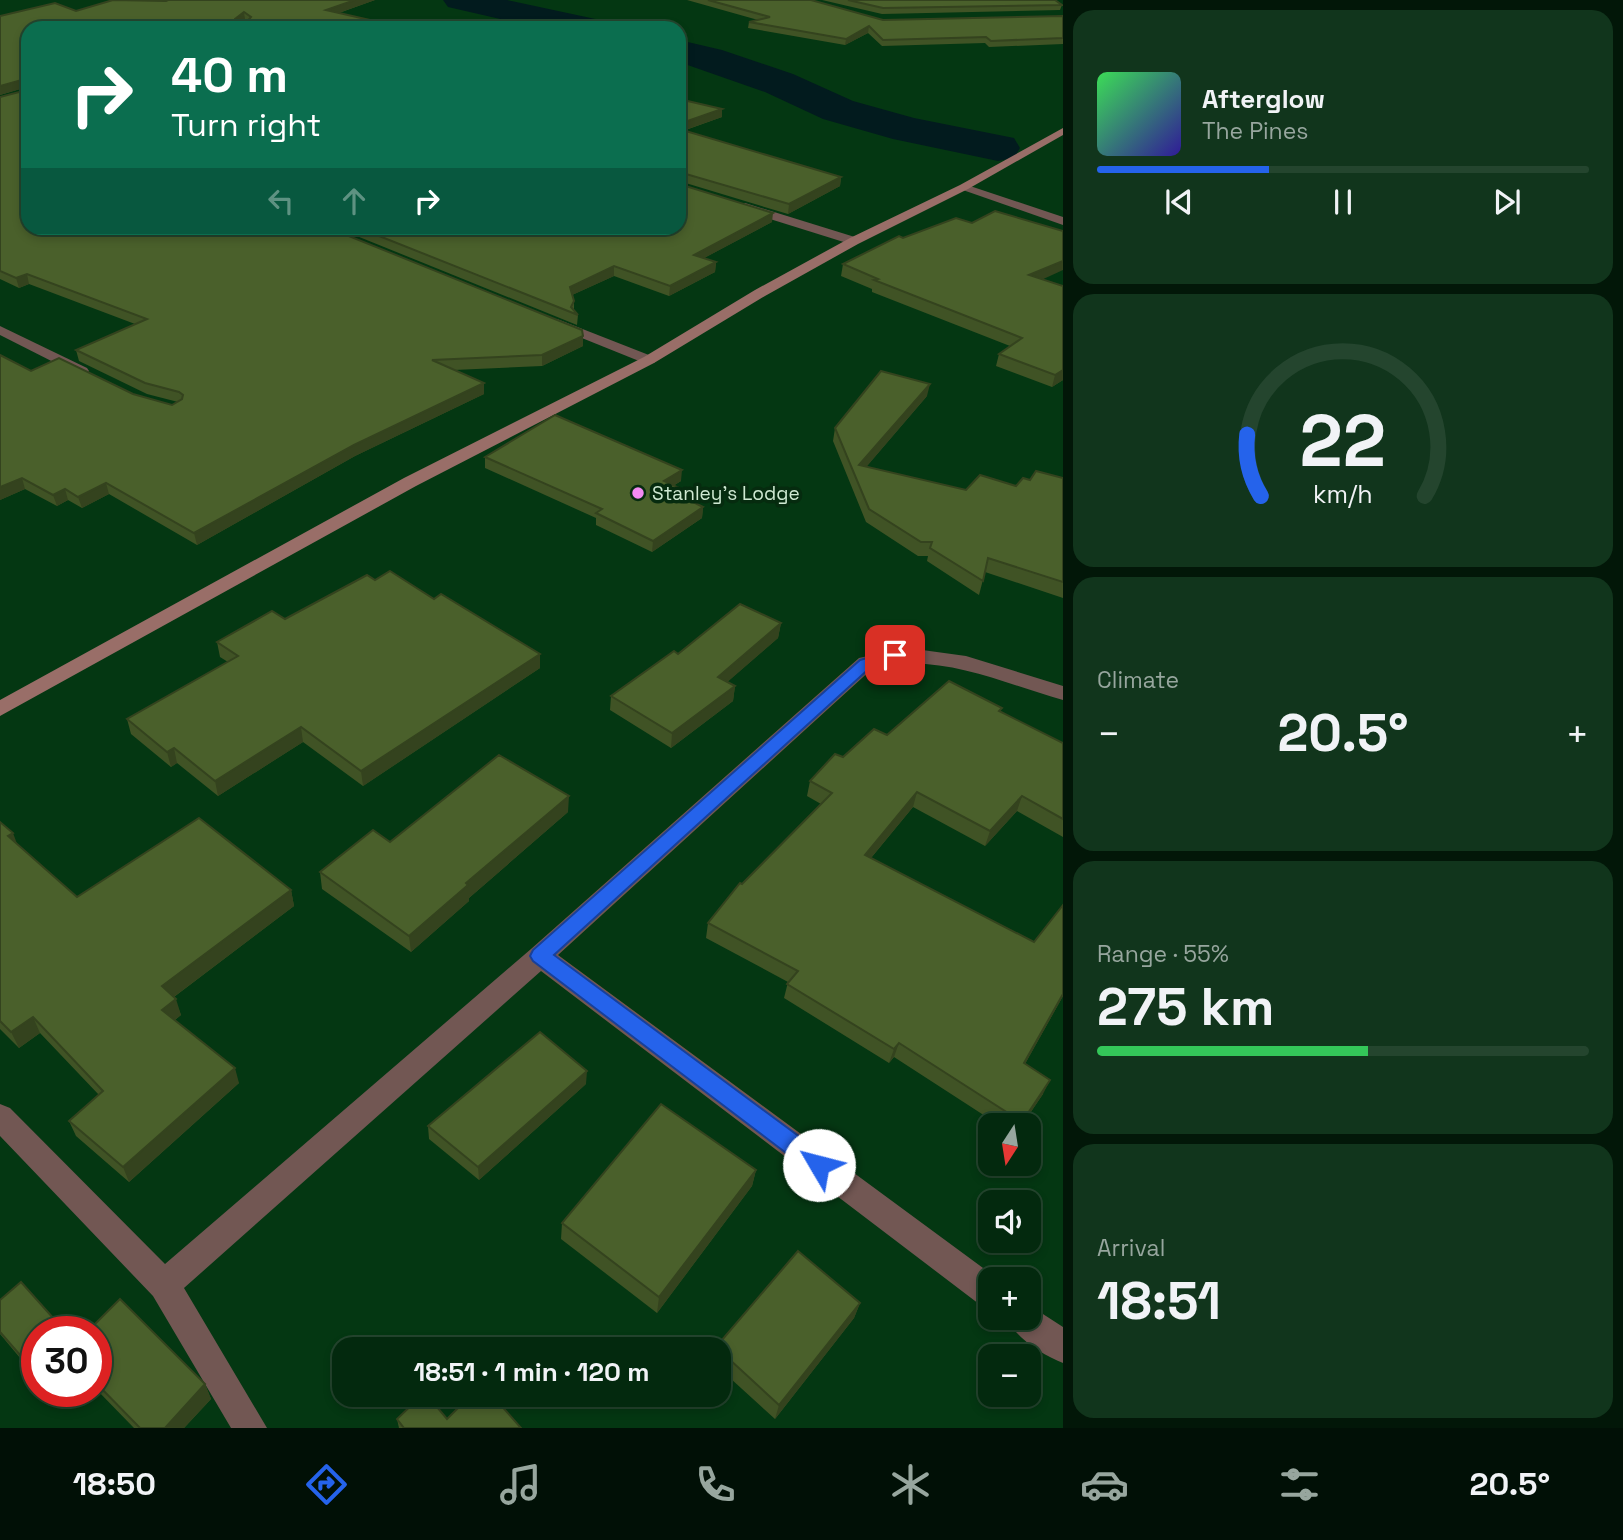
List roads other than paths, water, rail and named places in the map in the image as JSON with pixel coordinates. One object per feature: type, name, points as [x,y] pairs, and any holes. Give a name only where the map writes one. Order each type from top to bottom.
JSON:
[{"type":"street","points":[[0,709],[410,482],[649,360],[760,293],[854,241],[964,187],[1063,131]]},
{"type":"street","points":[[964,187],[1063,221]]},
{"type":"street","points":[[729,202],[854,241]]},
{"type":"street","points":[[548,319],[649,360]]},
{"type":"street","points":[[0,330],[99,380]]},
{"type":"street","points":[[164,1285],[540,956],[866,663],[895,655],[958,660],[1063,693]]},
{"type":"street","points":[[540,956],[978,1284]]},
{"type":"street","points":[[0,1117],[164,1285],[250,1428]]},
{"type":"street","points":[[1040,1330],[1063,1347]]},
{"type":"waterway","points":[[460,0],[555,21]]},
{"type":"waterway","points":[[686,53],[779,83],[838,110],[908,130],[998,148]]},
{"type":"place","name":"Stanley's Lodge","points":[[638,493]]}]
